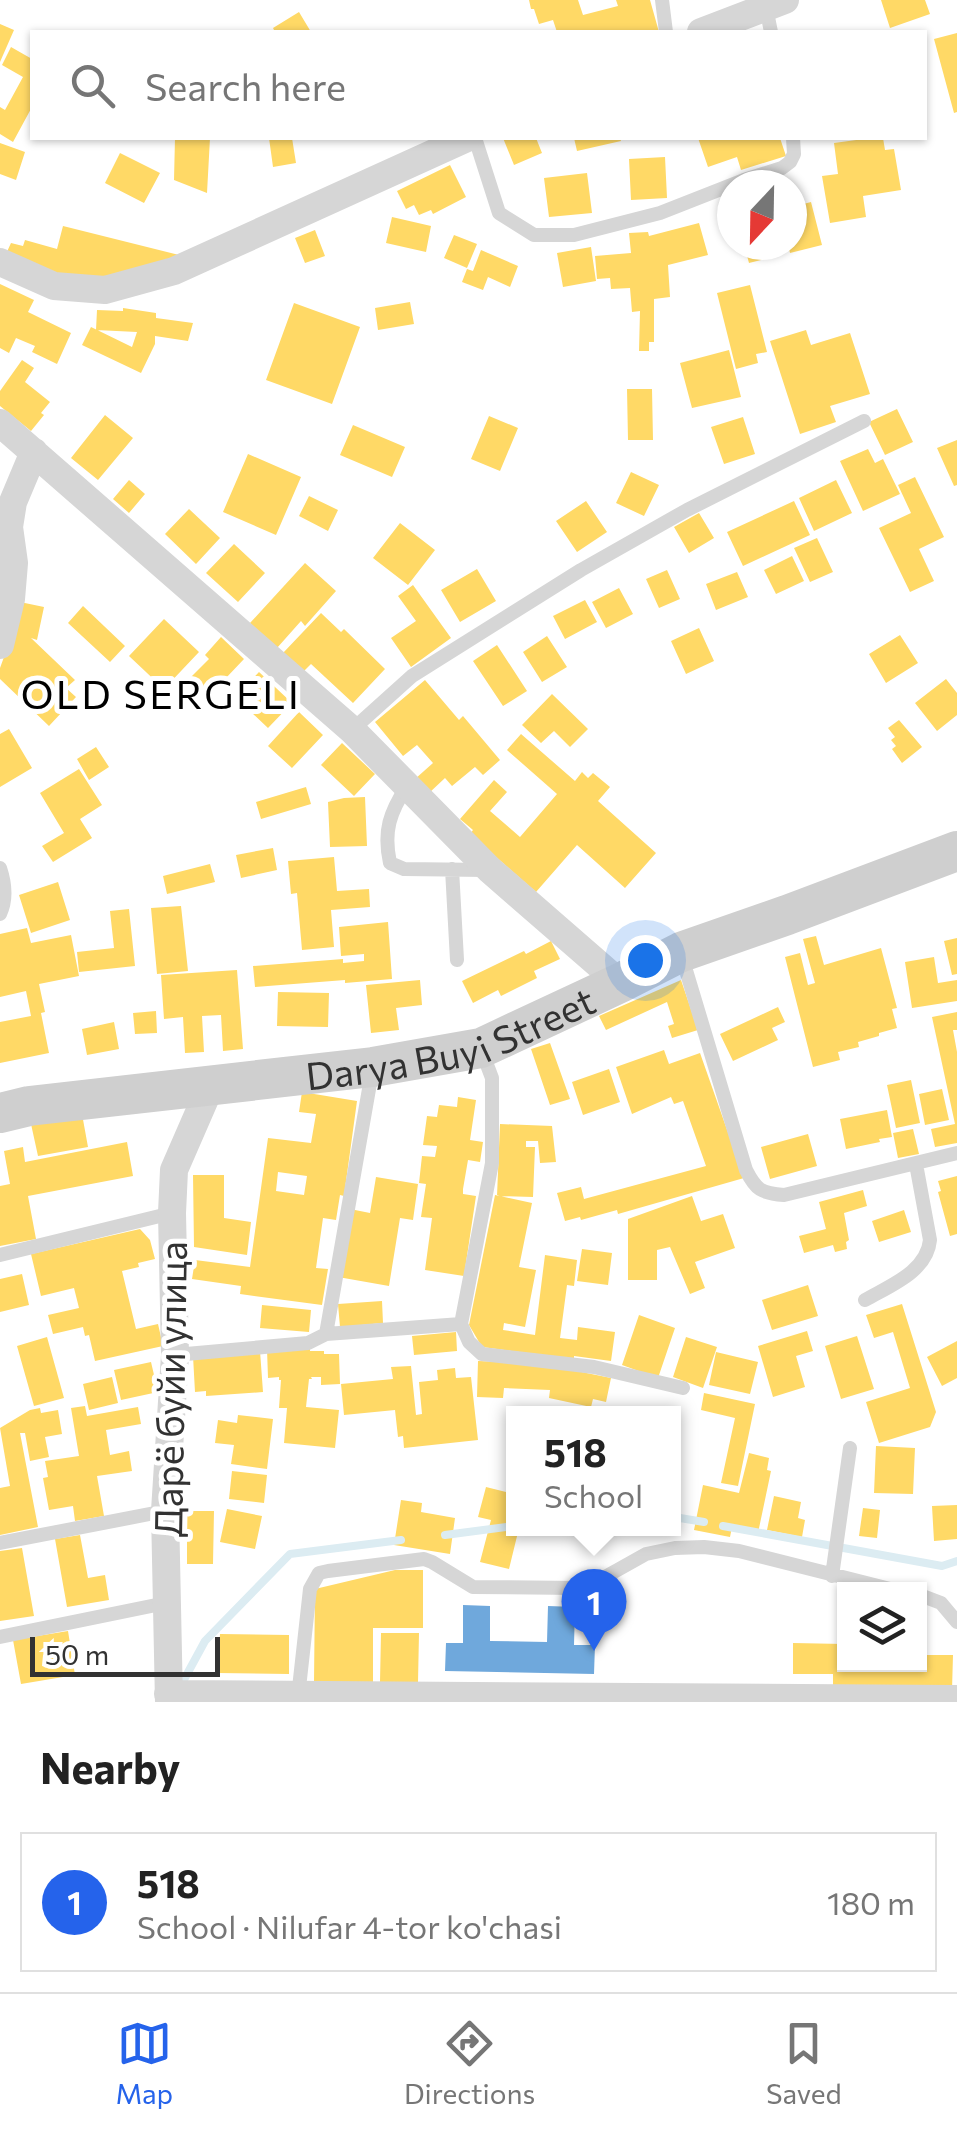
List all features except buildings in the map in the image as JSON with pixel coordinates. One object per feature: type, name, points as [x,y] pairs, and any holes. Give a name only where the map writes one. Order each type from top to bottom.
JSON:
[{"type":"street","points":[[709,30],[774,13]]},
{"type":"street","points":[[0,262],[54,286],[105,290],[174,271],[463,140]]},
{"type":"street","points":[[0,423],[352,730],[490,870],[620,983]]},
{"type":"street","points":[[0,645],[11,599],[14,563],[9,527],[13,502],[34,452]]},
{"type":"street","name":"Darya Buyi Street","points":[[0,1114],[28,1106],[373,1067],[481,1048],[680,952],[957,851]]},
{"type":"street","name":"Дарё буйи улица","points":[[168,1698],[165,1511],[175,1355],[174,1170],[211,1084]]},
{"type":"street","points":[[168,1698],[957,1699]]},
{"type":"lane","points":[[662,0],[666,30]]},
{"type":"lane","points":[[476,140],[500,212],[534,234],[574,235],[660,213],[782,168],[794,154],[794,140]]},
{"type":"lane","points":[[352,730],[412,676],[581,570],[687,510],[864,421]]},
{"type":"lane","points":[[406,786],[390,815],[390,862],[404,869],[490,870]]},
{"type":"lane","points":[[0,868],[4,906],[0,914]]},
{"type":"lane","points":[[452,869],[457,960]]},
{"type":"lane","points":[[680,952],[746,1170],[755,1187],[768,1194],[784,1195],[957,1154]]},
{"type":"lane","points":[[481,1048],[492,1078],[492,1163],[461,1324],[470,1342],[482,1354],[594,1367],[682,1388]]},
{"type":"lane","points":[[326,1334],[373,1067]]},
{"type":"lane","points":[[865,1300],[920,1265],[929,1249],[916,1164]]},
{"type":"lane","points":[[0,1255],[172,1213]]},
{"type":"lane","points":[[175,1355],[308,1343],[326,1334],[461,1324]]},
{"type":"lane","points":[[832,1576],[850,1448]]},
{"type":"lane","points":[[0,1543],[165,1511]]},
{"type":"lane","points":[[298,1698],[310,1589],[319,1574],[328,1570],[424,1560],[473,1587],[578,1588],[646,1554],[704,1547],[740,1551],[859,1582]]},
{"type":"lane","points":[[927,1598],[942,1603],[957,1622]]},
{"type":"lane","points":[[0,1637],[166,1603]]},
{"type":"waterway","points":[[681,1518],[704,1522]]},
{"type":"waterway","points":[[723,1526],[942,1566],[957,1561]]},
{"type":"waterway","points":[[445,1535],[506,1527]]},
{"type":"waterway","points":[[180,1687],[205,1641],[290,1554],[401,1540]]},
{"type":"place","name":"518","points":[[594,1651]]},
{"type":"district","name":"OLD SERGELI","points":[[161,692]]}]
